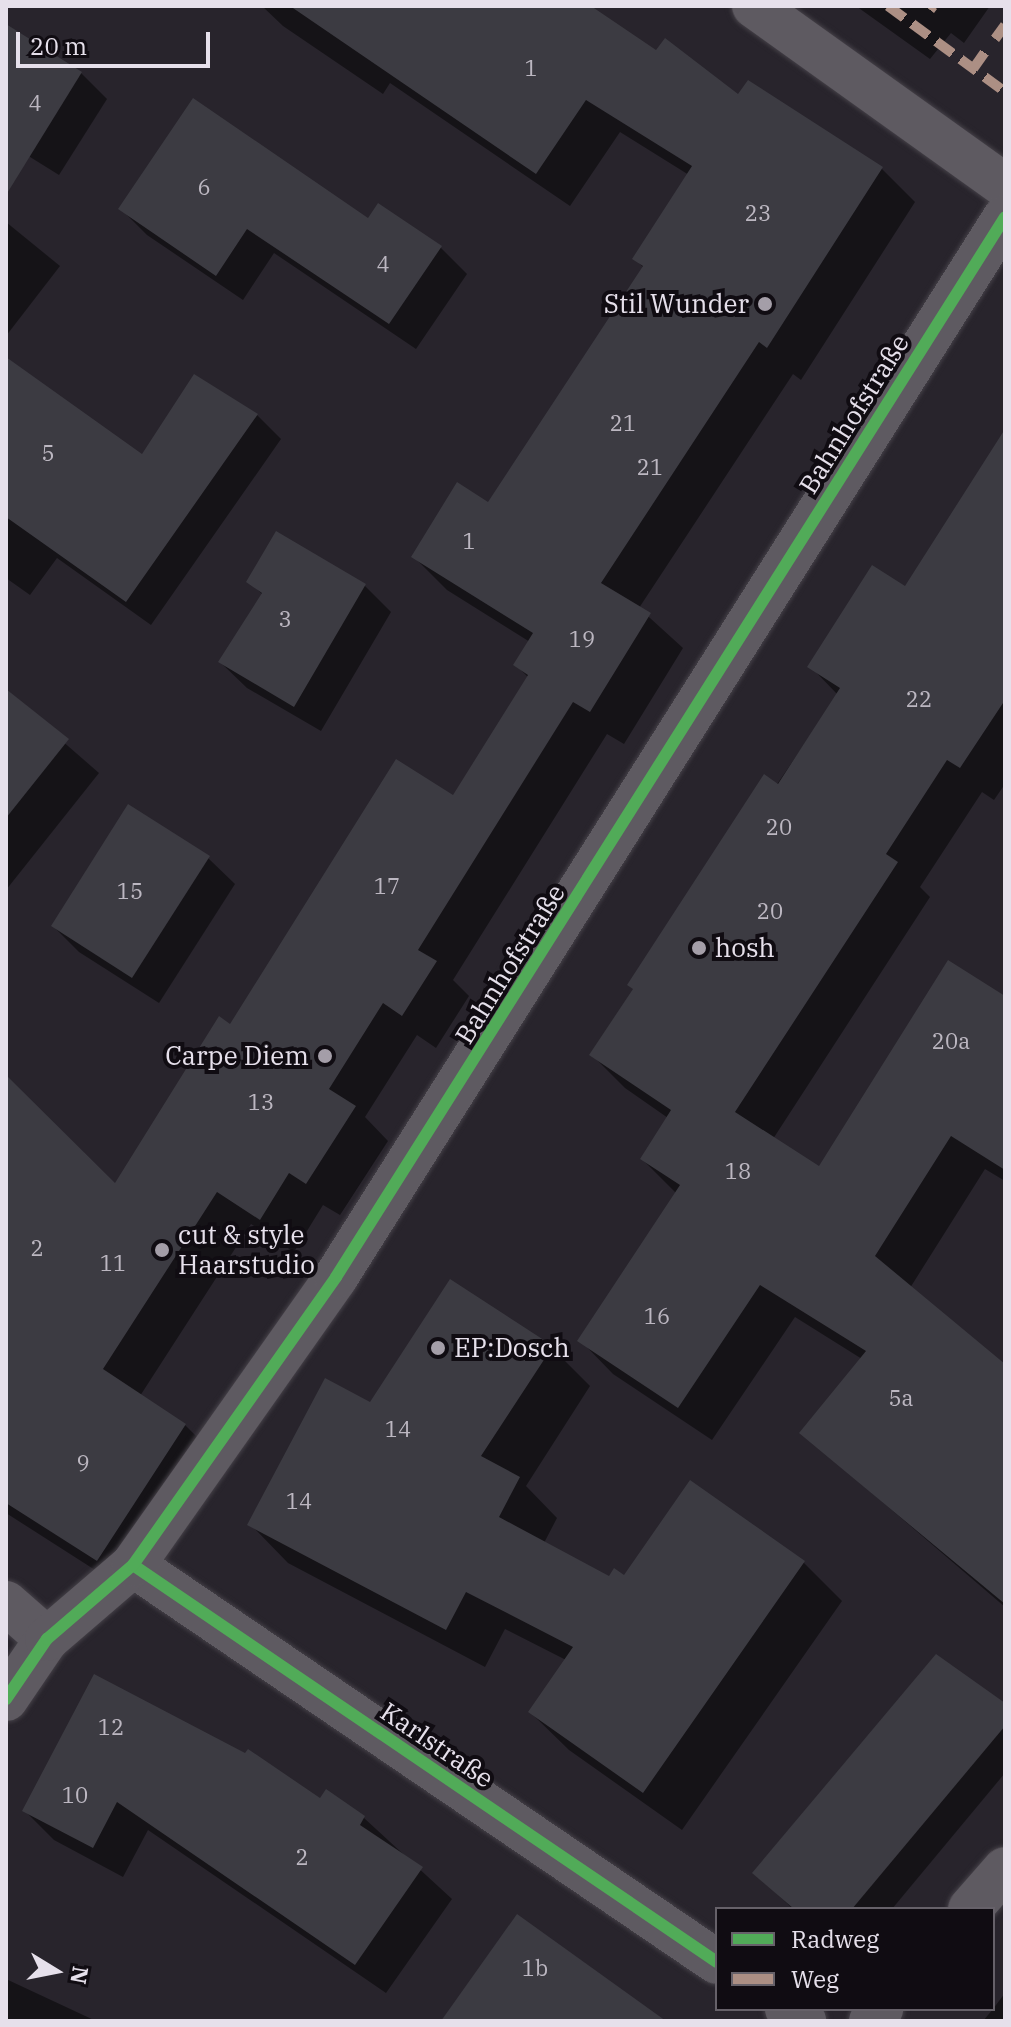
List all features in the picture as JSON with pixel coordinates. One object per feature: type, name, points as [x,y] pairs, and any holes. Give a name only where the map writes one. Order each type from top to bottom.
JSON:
[{"type":"street","points":[[754,6],[1005,186]]},
{"type":"street","name":"Bahnhofstraße","points":[[6,1699],[47,1639],[133,1565],[382,1208],[1005,217]]},
{"type":"street","name":"Karlstraße","points":[[133,1565],[715,1961]]},
{"type":"street","points":[[6,1603],[47,1639]]},
{"type":"street","points":[[972,1907],[1005,1869]]},
{"type":"building","points":[[290,6],[591,6],[656,50],[665,38],[738,94],[748,80],[883,167],[767,348],[759,342],[601,583],[651,613],[590,712],[573,702],[418,950],[437,961],[402,1016],[383,1003],[329,1089],[356,1106],[306,1184],[289,1173],[260,1220],[217,1192],[103,1369],[186,1424],[97,1561],[6,1503],[6,1075],[115,1183],[219,1016],[230,1024],[396,759],[453,795],[528,675],[513,665],[533,633],[411,557],[457,482],[488,502],[643,266],[632,259],[692,166],[586,100],[536,174]]},
{"type":"building","points":[[6,24],[82,72],[6,195]]},
{"type":"building","points":[[193,98],[368,218],[378,203],[442,246],[389,324],[247,229],[216,276],[118,209]]},
{"type":"building","points":[[6,357],[142,454],[194,374],[258,414],[126,602],[6,517]]},
{"type":"building","points":[[1005,429],[1005,700],[960,768],[947,760],[886,854],[898,862],[735,1112],[819,1166],[948,960],[1005,996],[1005,1170],[951,1136],[875,1256],[1005,1364],[1005,1604],[799,1433],[866,1351],[760,1285],[678,1408],[577,1341],[680,1185],[640,1159],[671,1110],[589,1055],[633,989],[627,985],[764,774],[778,784],[840,688],[807,667],[872,565],[905,586]]},
{"type":"building","points":[[276,531],[366,584],[294,707],[218,662],[262,593],[246,582]]},
{"type":"building","points":[[6,689],[69,739],[6,818]]},
{"type":"building","points":[[128,804],[210,856],[132,978],[51,926]]},
{"type":"building","points":[[450,1279],[553,1346],[481,1456],[520,1477],[499,1517],[609,1576],[614,1568],[624,1575],[690,1480],[805,1561],[643,1793],[528,1712],[573,1647],[466,1592],[446,1630],[247,1525],[325,1378],[370,1402]]},
{"type":"building","points":[[936,1654],[1005,1703],[1005,1726],[854,1907],[792,1907],[752,1873]]},
{"type":"building","points":[[94,1674],[245,1753],[248,1749],[320,1798],[326,1789],[365,1816],[360,1825],[423,1867],[355,1965],[117,1802],[93,1848],[22,1811]]},
{"type":"building","points":[[517,1914],[666,2021],[441,2021]]},
{"type":"marked path","points":[[888,6],[1005,92]]},
{"type":"marked path","points":[[930,10],[933,6]]},
{"type":"marked path","points":[[995,39],[1005,25]]},
{"type":"marked path","points":[[973,69],[989,46]]},
{"type":"cycle path","points":[[6,1699],[47,1639],[133,1565],[336,1277],[1005,217]]},
{"type":"cycle path","points":[[133,1565],[715,1961]]},
{"type":"place","name":"Stil Wunder","points":[[765,304]]},
{"type":"place","name":"hosh","points":[[699,948]]},
{"type":"place","name":"Carpe Diem","points":[[325,1056]]},
{"type":"place","name":"cut & style Haarstudio","points":[[162,1250]]},
{"type":"place","name":"EP:Dosch","points":[[438,1348]]}]
